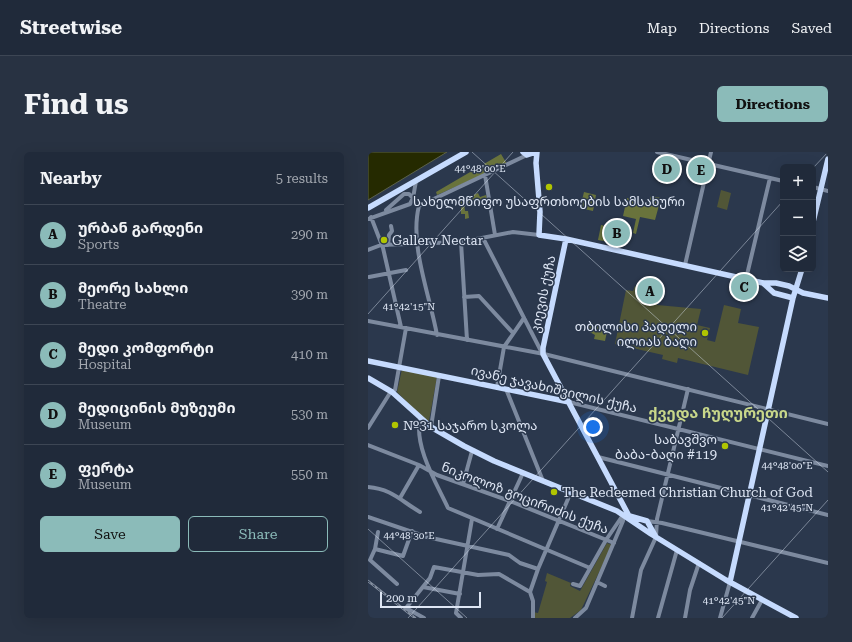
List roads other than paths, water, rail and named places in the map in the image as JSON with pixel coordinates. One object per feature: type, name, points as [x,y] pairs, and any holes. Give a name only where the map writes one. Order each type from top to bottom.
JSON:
[{"type":"main road","points":[[368,208],[466,152]]},
{"type":"main road","points":[[526,154],[536,154],[540,212],[539,235],[566,239],[763,283],[789,286],[796,290],[828,298]]},
{"type":"main road","points":[[816,210],[828,159]]},
{"type":"main road","name":"კიევის ქუჩა","points":[[543,354],[545,334],[566,239]]},
{"type":"main road","points":[[730,582],[793,298],[801,272]]},
{"type":"main road","points":[[763,283],[771,290],[793,298]]},
{"type":"main road","points":[[771,290],[773,284]]},
{"type":"main road","points":[[543,354],[598,457],[627,516]]},
{"type":"main road","name":"ივანე ჯავახიშვილის ქუჩა","points":[[368,361],[569,402]]},
{"type":"main road","points":[[368,378],[392,392],[420,419],[431,427],[472,450],[523,473],[645,523],[656,537],[730,582],[794,617]]},
{"type":"main road","points":[[645,523],[656,537]]},
{"type":"street","points":[[657,152],[780,180]]},
{"type":"street","points":[[684,266],[711,152]]},
{"type":"street","points":[[419,206],[526,154]]},
{"type":"street","points":[[485,175],[495,235]]},
{"type":"street","points":[[746,279],[770,178]]},
{"type":"street","points":[[382,212],[408,204],[412,198],[416,181]]},
{"type":"street","points":[[816,188],[828,191]]},
{"type":"street","points":[[400,190],[403,197],[403,202],[408,204]]},
{"type":"street","points":[[401,327],[382,245],[370,218],[409,194],[419,206],[416,226],[417,244],[437,334]]},
{"type":"street","points":[[388,245],[389,235],[392,231],[391,226]]},
{"type":"street","points":[[368,250],[382,245],[461,242],[513,232],[539,235]]},
{"type":"street","points":[[483,238],[543,354]]},
{"type":"street","points":[[461,242],[467,340]]},
{"type":"street","points":[[369,277],[406,270]]},
{"type":"street","points":[[464,297],[479,296],[513,333]]},
{"type":"street","points":[[497,387],[504,347],[524,318]]},
{"type":"street","points":[[368,321],[543,354],[828,424]]},
{"type":"street","points":[[368,428],[392,392],[395,390],[401,368],[406,328]]},
{"type":"street","points":[[431,427],[439,376]]},
{"type":"street","points":[[506,388],[543,481]]},
{"type":"street","points":[[632,618],[641,570],[656,537],[657,523],[688,389]]},
{"type":"street","name":"ივანე ჯავახიშვილის ქუჩა","points":[[569,402],[828,466]]},
{"type":"street","points":[[420,419],[422,443],[428,470],[434,478],[448,508],[590,568]]},
{"type":"street","name":"ნიკოლოზ გოცირიძის ქუჩა","points":[[368,445],[614,543]]},
{"type":"street","points":[[463,484],[472,450]]},
{"type":"street","points":[[598,457],[828,515]]},
{"type":"street","points":[[400,498],[419,465]]},
{"type":"street","points":[[497,529],[523,473]]},
{"type":"street","points":[[368,487],[381,488],[400,498],[401,501],[420,512]]},
{"type":"street","points":[[533,618],[533,601],[530,592],[558,520],[571,492]]},
{"type":"street","points":[[573,584],[580,586],[606,540],[627,516]]},
{"type":"street","points":[[575,618],[586,608],[627,516]]},
{"type":"street","points":[[368,517],[427,537],[509,556],[520,563],[538,569]]},
{"type":"street","points":[[461,618],[456,613],[472,519]]},
{"type":"street","points":[[645,523],[657,523],[740,541],[828,563]]},
{"type":"street","points":[[375,549],[403,556],[412,531]]},
{"type":"street","points":[[378,532],[375,549],[370,560],[397,584]]},
{"type":"street","points":[[658,618],[677,550]]},
{"type":"street","points":[[685,618],[690,590],[699,563]]},
{"type":"street","points":[[424,618],[406,608],[423,587],[434,566],[478,575],[499,574],[530,592]]},
{"type":"street","points":[[597,582],[605,586]]},
{"type":"street","points":[[720,618],[730,582]]},
{"type":"street","points":[[423,587],[460,594]]},
{"type":"street","points":[[752,618],[762,600]]},
{"type":"railway","points":[[368,581],[415,618]]},
{"type":"place","name":"მედიცინის მუზეუმი","points":[[667,169]]},
{"type":"place","name":"ფერტა","points":[[701,170]]},
{"type":"place","name":"სახელმწიფო უსაფრთხოების სამსახური","points":[[549,187]]},
{"type":"place","name":"მეორე სახლი","points":[[617,233]]},
{"type":"place","name":"Gallery Nectar","points":[[384,240]]},
{"type":"place","name":"მედი კომფორტი","points":[[744,287]]},
{"type":"place","name":"ურბან გარდენი","points":[[650,291]]},
{"type":"place","name":"თბილისი პადელი ილიას ბაღი","points":[[705,333]]},
{"type":"place","name":"№31 საჯარო სკოლა","points":[[395,425]]},
{"type":"place","name":"საბავშვო ბაბა-ბაღი #119","points":[[725,446]]},
{"type":"place","name":"The Redeemed Christian Church of God","points":[[554,492]]},
{"type":"district","name":"ქვედა ჩუღურეთი","points":[[718,413]]}]
